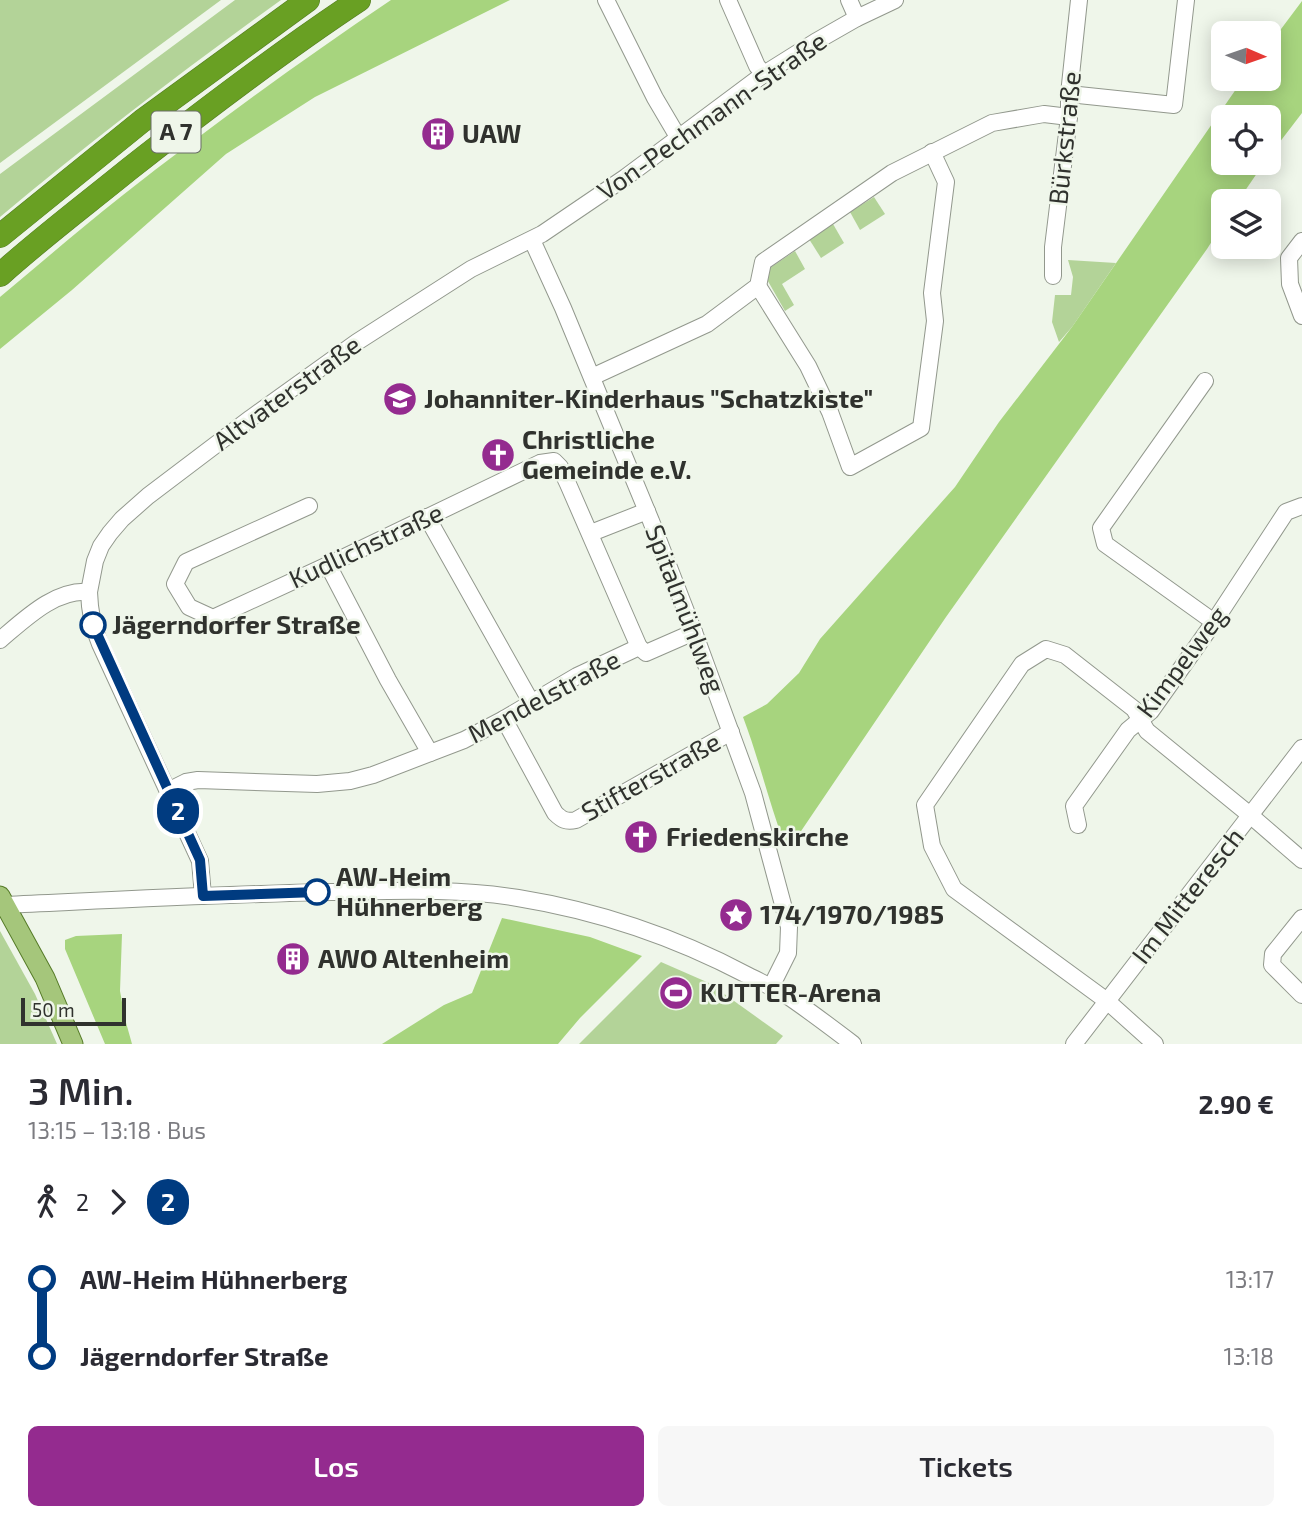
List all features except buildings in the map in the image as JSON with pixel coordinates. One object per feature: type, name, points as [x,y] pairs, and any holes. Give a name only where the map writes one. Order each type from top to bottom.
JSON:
[{"type":"highway","name":"A 7","points":[[0,236],[142,121],[308,0]]},
{"type":"highway","name":"A 7","points":[[0,275],[37,242],[174,133],[313,30],[359,0]]},
{"type":"main road","points":[[3,901],[45,978],[73,1044]]},
{"type":"street","points":[[606,0],[678,138]]},
{"type":"street","points":[[728,0],[757,66],[764,75]]},
{"type":"street","points":[[849,0],[857,19]]},
{"type":"street","name":"Von-Pechmann-Straße","points":[[532,240],[626,177],[764,75],[815,42],[895,0]]},
{"type":"street","name":"Bürkstraße","points":[[1053,276],[1053,247],[1069,117],[1079,0]]},
{"type":"street","points":[[1069,94],[1174,104],[1186,0]]},
{"type":"street","points":[[592,377],[707,324],[758,286],[763,262],[892,173],[992,123],[1044,114],[1069,117]]},
{"type":"street","points":[[758,286],[808,366],[830,412],[850,467],[921,428],[935,321],[932,293],[946,182],[932,152]]},
{"type":"street","name":"Spitalmühlweg","points":[[532,240],[564,308],[647,511],[752,793],[789,927],[788,953],[771,987]]},
{"type":"street","name":"Altvaterstraße","points":[[89,592],[101,546],[122,519],[148,496],[357,342],[471,269],[532,240]]},
{"type":"street","points":[[1302,241],[1289,258],[1290,284],[1302,316]]},
{"type":"street","points":[[1205,381],[1101,528],[1105,544],[1214,622]]},
{"type":"street","name":"Kudlichstraße","points":[[309,506],[186,562],[175,584],[189,607],[213,618],[540,463],[554,461],[560,467],[590,533]]},
{"type":"street","name":"Kimpelweg","points":[[1078,825],[1074,806],[1128,730],[1150,711],[1214,622],[1286,512],[1302,506]]},
{"type":"street","points":[[639,647],[590,533],[647,511]]},
{"type":"street","points":[[427,517],[531,702]]},
{"type":"street","points":[[328,565],[388,680],[430,753]]},
{"type":"street","points":[[0,639],[51,601],[78,591],[89,592],[93,625],[100,644],[200,860],[203,896]]},
{"type":"street","name":"Mendelstraße","points":[[168,791],[186,782],[198,780],[317,785],[373,775],[464,740],[577,676],[639,647],[646,653],[694,632]]},
{"type":"street","points":[[1155,1044],[1107,1001],[954,889],[932,846],[925,805],[1021,664],[1046,649],[1065,655],[1134,709],[1147,731],[1302,860]]},
{"type":"street","name":"Stifterstraße","points":[[504,719],[555,813],[568,822],[576,820],[731,732]]},
{"type":"street","name":"Im Mitteresch","points":[[1074,1044],[1302,748]]},
{"type":"street","points":[[3,901],[408,891],[462,892],[518,898],[619,921],[698,950],[787,996],[853,1044]]},
{"type":"street","points":[[1302,918],[1273,954],[1272,965],[1302,995]]},
{"type":"green space","points":[[0,0],[221,0],[0,163]]},
{"type":"green space","points":[[235,0],[281,0],[139,106],[0,217],[0,174]]},
{"type":"green space","points":[[391,0],[510,0],[315,97],[226,154],[72,290],[0,349],[0,297],[107,207],[289,71]]},
{"type":"green space","points":[[1302,1],[1302,113],[1281,140],[1281,105],[1225,105],[1235,91],[1281,91],[1281,29]]},
{"type":"green space","points":[[1211,125],[1211,175],[1256,175],[1246,189],[1211,189],[1211,243],[1207,249],[946,617],[795,840],[785,845],[743,717],[767,704],[799,673],[820,639],[955,487],[999,422],[1072,327]]},
{"type":"green space","points":[[874,197],[885,214],[860,230],[850,212]]},
{"type":"green space","points":[[833,224],[844,243],[821,258],[809,239]]},
{"type":"green space","points":[[795,251],[805,269],[782,284],[794,305],[785,311],[764,272]]},
{"type":"green space","points":[[1068,260],[1116,263],[1059,342],[1052,322],[1055,295],[1071,295],[1073,277]]},
{"type":"green space","points":[[502,918],[590,937],[642,956],[558,1044],[382,1044],[444,1005],[472,993]]},
{"type":"green space","points":[[0,931],[35,994],[57,1044],[0,1044]]},
{"type":"green space","points":[[122,934],[120,991],[132,1044],[105,1044],[65,949],[65,940],[76,936]]},
{"type":"green space","name":"KUTTER-Arena","points":[[661,962],[709,983],[783,1036],[776,1044],[579,1044]]},
{"type":"bus line","name":"2","points":[[93,625],[200,860],[203,896],[317,892]]},
{"type":"place","name":"UAW","points":[[438,134]]},
{"type":"place","name":"Johanniter-Kinderhaus \"Schatzkiste\"","points":[[400,399]]},
{"type":"place","name":"Christliche Gemeinde e.V.","points":[[498,455]]},
{"type":"place","name":"Jägerndorfer Straße","points":[[93,625]]},
{"type":"place","name":"Friedenskirche","points":[[641,837]]},
{"type":"place","name":"AW-Heim Hühnerberg","points":[[317,892]]},
{"type":"place","name":"174/1970/1985","points":[[736,915]]},
{"type":"place","name":"AWO Altenheim","points":[[293,959]]},
{"type":"place","name":"KUTTER-Arena","points":[[676,993]]}]
